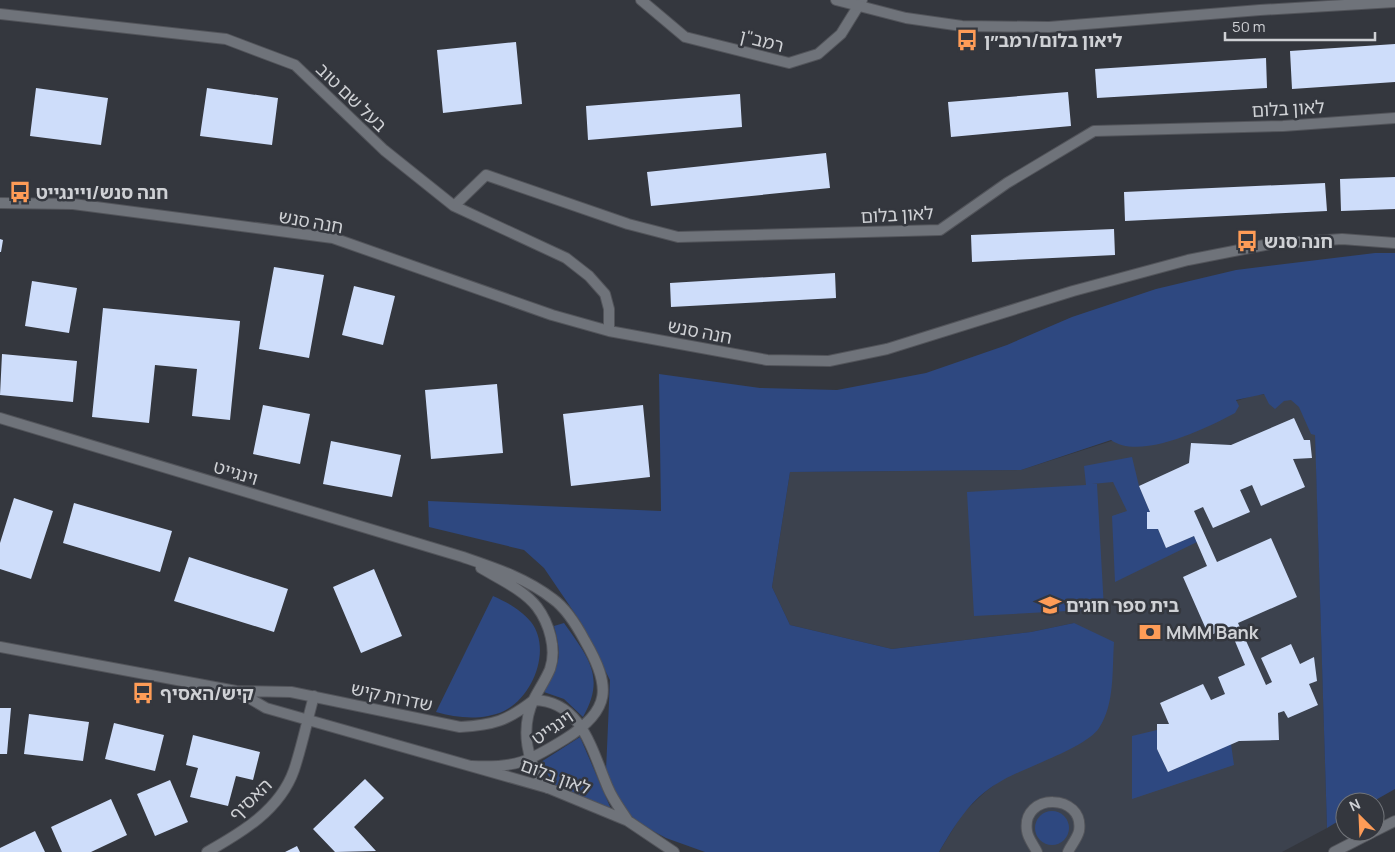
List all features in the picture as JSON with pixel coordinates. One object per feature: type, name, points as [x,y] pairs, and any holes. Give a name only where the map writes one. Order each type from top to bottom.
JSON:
[{"type":"street","name":"רמב\"ן","points":[[641,0],[685,37],[789,63],[818,54],[841,34],[861,4]]},
{"type":"street","points":[[836,0],[861,4],[906,18],[962,26],[1048,27],[1260,10],[1395,2]]},
{"type":"street","name":"בעל שם טוב","points":[[0,14],[226,39],[295,65],[384,150],[454,206],[566,258],[589,276],[605,294],[610,331]]},
{"type":"street","name":"לאון בלום","points":[[454,206],[486,175],[628,224],[678,237],[940,230],[1007,183],[1094,131],[1283,126],[1395,118]]},
{"type":"street","name":"חנה סנש","points":[[0,203],[73,204],[333,238],[552,315],[610,331],[767,360],[829,361],[887,349],[1073,291],[1188,260],[1270,244],[1342,239],[1395,243]]},
{"type":"street","name":"וינגייט","points":[[0,418],[464,557],[508,573],[531,584],[554,600],[570,617],[597,662],[604,685],[601,703],[594,716],[582,728],[532,760],[495,767],[472,766]]},
{"type":"street","name":"וינגייט","points":[[464,557],[516,589],[536,606],[544,619],[550,635],[551,667],[534,700]]},
{"type":"street","name":"שדרות קיש","points":[[0,647],[236,691],[270,690],[314,696],[460,727],[488,726],[502,721],[534,700]]},
{"type":"street","name":"שדרות קיש","points":[[236,691],[266,708],[472,766]]},
{"type":"street","name":"האסיף","points":[[206,852],[235,836],[261,816],[285,790],[294,771],[314,696]]},
{"type":"street","points":[[534,700],[526,736],[532,760],[541,780],[548,788]]},
{"type":"street","name":"לאון בלום","points":[[534,700],[554,702],[563,707],[582,728],[592,747],[608,788],[628,821]]},
{"type":"street","name":"לאון בלום","points":[[472,766],[548,788],[628,821],[674,852]]},
{"type":"street","points":[[1037,852],[1027,832],[1028,819],[1035,808],[1052,801],[1069,806],[1078,820],[1077,836],[1068,852]]},
{"type":"street","points":[[1334,852],[1354,842]]},
{"type":"shaded area","points":[[1375,253],[1395,253],[1395,789],[1385,795],[1385,792],[1335,792],[1335,823],[1327,828],[1315,435],[1311,434],[1299,407],[1291,400],[1284,401],[1275,409],[1269,404],[1264,394],[1236,400],[1239,406],[1235,413],[1191,434],[1173,440],[1139,447],[1124,445],[1111,440],[1021,470],[790,472],[772,587],[790,625],[892,649],[1031,632],[1074,623],[1114,642],[1110,698],[1104,719],[1099,728],[1092,736],[1067,751],[1008,777],[988,789],[964,813],[939,852],[705,852],[666,838],[633,820],[617,798],[606,771],[610,680],[580,621],[544,568],[524,550],[429,527],[428,501],[661,511],[659,374],[760,388],[837,390],[926,373],[1007,345],[1072,317],[1156,289],[1236,270]]},
{"type":"shaded area","name":"בית ספר חוגים","points":[[1314,391],[1327,828],[1282,852],[939,852],[962,814],[998,782],[1074,623],[1031,632],[892,649],[790,625],[772,587],[790,472],[1021,470],[1255,395]]},
{"type":"shaded area","points":[[1132,457],[1139,486],[1150,512],[1147,512],[1147,528],[1158,529],[1166,548],[1194,536],[1197,542],[1115,582],[1112,516],[1127,511],[1113,482],[1092,484],[1097,484],[1104,609],[974,616],[967,492],[1086,485],[1084,466]]},
{"type":"shaded area","points":[[493,596],[523,613],[537,633],[540,645],[539,658],[531,684],[514,704],[496,714],[470,718],[436,712]]},
{"type":"shaded area","points":[[564,623],[587,657],[591,668],[593,690],[590,703],[583,717],[564,699],[544,692],[556,667],[559,654],[554,626]]},
{"type":"shaded area","points":[[1157,730],[1157,749],[1168,772],[1231,744],[1234,765],[1132,799],[1132,736]]},
{"type":"shaded area","points":[[580,737],[611,809],[553,784],[541,762]]},
{"type":"shaded area","points":[[1052,811],[1064,816],[1069,828],[1064,840],[1052,845],[1040,840],[1035,828],[1040,816]]},
{"type":"building","points":[[516,42],[522,104],[443,113],[437,50]]},
{"type":"building","points":[[1395,44],[1395,82],[1292,89],[1290,51]]},
{"type":"building","points":[[1266,58],[1267,88],[1097,98],[1095,69]]},
{"type":"building","points":[[36,88],[108,98],[101,145],[30,136]]},
{"type":"building","points":[[207,88],[278,98],[272,145],[200,136]]},
{"type":"building","points":[[1068,92],[1071,126],[951,137],[948,102]]},
{"type":"building","points":[[740,94],[742,127],[588,140],[586,106]]},
{"type":"building","points":[[826,153],[830,188],[651,206],[647,172]]},
{"type":"building","points":[[1395,177],[1395,209],[1341,211],[1340,179]]},
{"type":"building","points":[[1325,183],[1327,211],[1125,221],[1124,192]]},
{"type":"building","points":[[1114,229],[1115,255],[972,262],[971,235]]},
{"type":"building","points":[[0,239],[3,240],[1,252],[0,252]]},
{"type":"building","points":[[274,267],[324,275],[309,358],[259,349]]},
{"type":"building","points":[[835,273],[836,298],[671,307],[670,283]]},
{"type":"building","points":[[32,281],[77,288],[69,333],[25,326]]},
{"type":"building","points":[[354,286],[395,296],[383,345],[342,335]]},
{"type":"building","points":[[103,308],[240,321],[230,420],[192,416],[197,369],[155,365],[149,423],[92,417]]},
{"type":"building","points":[[2,354],[77,361],[73,402],[0,395]]},
{"type":"building","points":[[497,384],[503,453],[431,459],[425,390]]},
{"type":"building","points":[[263,405],[310,414],[300,464],[253,454]]},
{"type":"building","points":[[643,405],[650,477],[571,486],[563,414]]},
{"type":"building","points":[[1294,418],[1304,440],[1310,440],[1312,458],[1293,459],[1305,487],[1261,506],[1252,485],[1240,490],[1250,512],[1213,528],[1203,507],[1194,511],[1217,562],[1271,538],[1297,597],[1238,623],[1266,685],[1272,682],[1261,658],[1291,644],[1300,664],[1314,657],[1317,681],[1309,684],[1318,705],[1288,718],[1284,711],[1278,713],[1279,740],[1239,741],[1168,772],[1157,749],[1157,724],[1169,724],[1160,703],[1203,684],[1211,700],[1225,694],[1218,677],[1245,665],[1229,627],[1209,636],[1183,577],[1207,566],[1194,536],[1166,548],[1158,529],[1147,529],[1147,512],[1150,512],[1139,486],[1189,463],[1191,443],[1231,445]]},
{"type":"building","points":[[331,441],[401,455],[392,497],[323,484]]},
{"type":"building","points":[[14,498],[53,511],[31,579],[0,569],[0,543]]},
{"type":"building","points":[[74,503],[172,531],[160,572],[63,543]]},
{"type":"building","points":[[189,557],[288,589],[274,632],[174,601]]},
{"type":"building","points":[[374,569],[402,636],[361,653],[333,587]]},
{"type":"building","points":[[0,708],[11,708],[7,754],[0,754]]},
{"type":"building","points":[[29,714],[89,722],[83,761],[24,754]]},
{"type":"building","points":[[114,723],[164,735],[155,771],[105,759]]},
{"type":"building","points":[[193,735],[260,752],[253,780],[236,776],[228,806],[190,797],[198,768],[186,765]]},
{"type":"building","points":[[365,779],[384,798],[354,827],[376,851],[335,852],[313,829]]},
{"type":"building","points":[[170,780],[188,822],[155,836],[137,794]]},
{"type":"building","points":[[111,799],[127,835],[91,852],[62,852],[51,827]]},
{"type":"building","points":[[35,831],[45,852],[0,852],[0,848]]},
{"type":"building","points":[[297,846],[300,852],[285,852]]},
{"type":"place","name":"ליאון בלום/רמב״ן","points":[[967,40]]},
{"type":"place","name":"חנה סנש/ויינגייט","points":[[20,192]]},
{"type":"place","name":"חנה סנש","points":[[1247,241]]},
{"type":"place","name":"בית ספר חוגים","points":[[1050,605]]},
{"type":"place","name":"MMM Bank","points":[[1150,632]]},
{"type":"place","name":"קיש/האסיף","points":[[143,693]]}]
